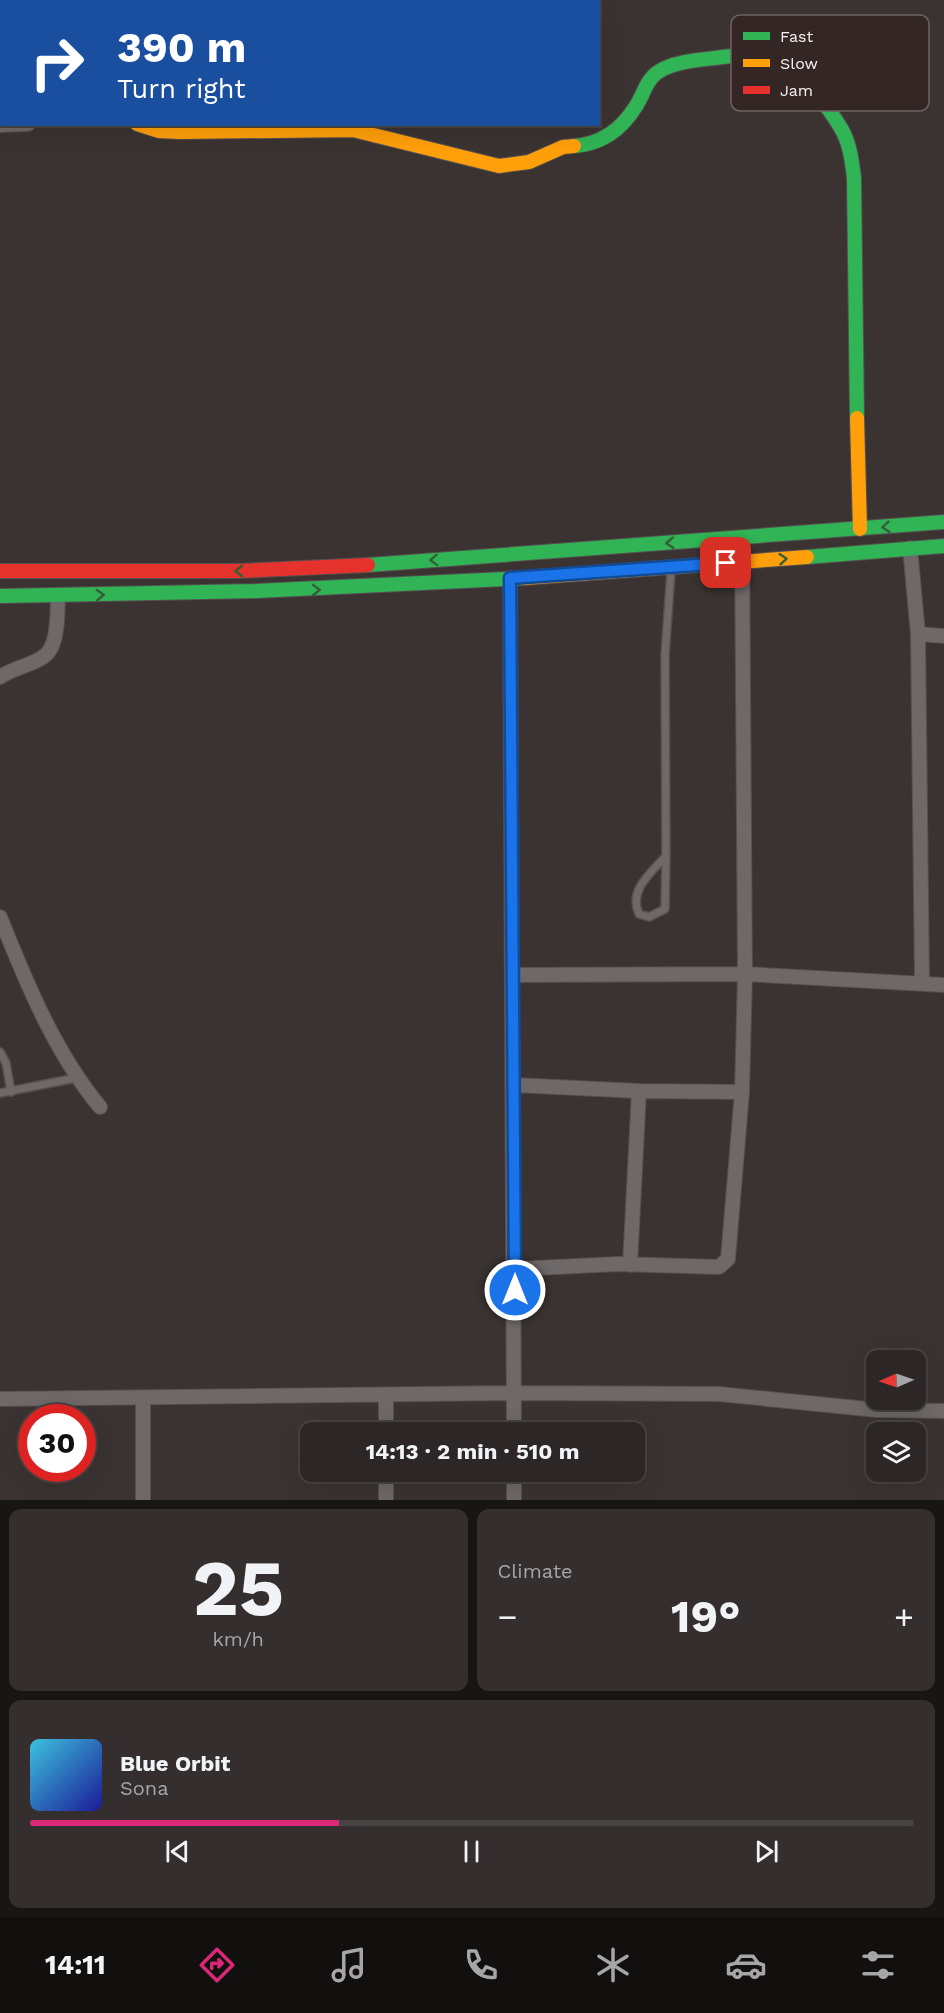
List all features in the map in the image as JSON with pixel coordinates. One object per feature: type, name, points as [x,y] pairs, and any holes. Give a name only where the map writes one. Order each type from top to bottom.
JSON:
[{"type":"main road","points":[[143,126],[159,131],[180,132],[353,130],[499,166],[514,165],[529,162],[563,147],[589,145],[608,137],[636,107],[649,80],[659,71],[674,64],[731,56]]},
{"type":"main road","points":[[829,111],[842,130],[850,152],[854,178],[855,351],[860,529]]},
{"type":"main road","points":[[0,571],[240,571],[463,560],[944,522]]},
{"type":"main road","points":[[0,596],[58,598],[147,593],[327,590],[944,546]]},
{"type":"main road","points":[[463,560],[465,580]]},
{"type":"street","points":[[515,1269],[630,1264],[719,1267],[728,1259],[742,1092],[745,974],[744,562],[742,538]]},
{"type":"street","points":[[910,548],[918,634],[922,983]]},
{"type":"street","points":[[510,578],[514,975],[514,1422]]},
{"type":"street","points":[[0,678],[14,668],[45,657],[50,649],[57,623],[58,598]]},
{"type":"street","points":[[918,634],[944,636]]},
{"type":"street","points":[[0,917],[18,964],[76,1078],[100,1107]]},
{"type":"street","points":[[514,975],[745,974],[944,985]]},
{"type":"street","points":[[514,1085],[639,1091],[742,1092]]},
{"type":"street","points":[[630,1264],[639,1091]]},
{"type":"street","points":[[0,1399],[515,1393],[719,1394],[877,1410],[944,1411]]},
{"type":"street","points":[[386,1396],[386,1422]]},
{"type":"street","points":[[143,1398],[143,1500]]},
{"type":"street","points":[[386,1482],[386,1500]]},
{"type":"street","points":[[514,1482],[514,1500]]},
{"type":"lane","points":[[666,855],[636,891],[634,904],[639,914],[649,917],[665,909],[666,855],[664,655],[671,566]]},
{"type":"lane","points":[[0,1052],[6,1064],[11,1092]]},
{"type":"lane","points":[[0,1093],[76,1078]]},
{"type":"traffic: fast","points":[[574,146],[602,139],[624,122],[636,106],[648,83],[658,72],[685,62],[731,56]]},
{"type":"traffic: fast","points":[[829,111],[847,141],[854,178],[857,418]]},
{"type":"traffic: fast","points":[[368,565],[944,522]]},
{"type":"traffic: fast","points":[[807,557],[944,546]]},
{"type":"traffic: fast","points":[[0,596],[256,591],[524,578]]},
{"type":"traffic: slow","points":[[143,126],[159,131],[180,132],[353,130],[499,166],[529,162],[563,147],[574,146]]},
{"type":"traffic: slow","points":[[857,418],[860,529]]},
{"type":"traffic: slow","points":[[524,578],[807,557]]},
{"type":"traffic: jam","points":[[0,571],[240,571],[368,565]]},
{"type":"route","points":[[515,1290],[510,578],[726,563]]}]
